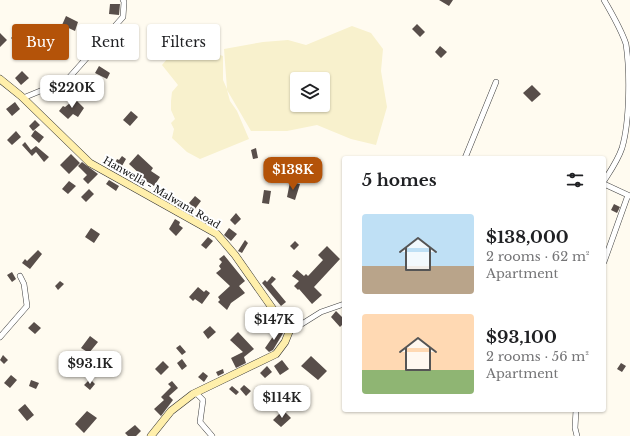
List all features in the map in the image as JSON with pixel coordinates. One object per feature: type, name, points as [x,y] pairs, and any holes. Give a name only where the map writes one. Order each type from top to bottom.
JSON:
[{"type":"street","points":[[23,98],[68,80],[123,17],[123,0]]},
{"type":"street","points":[[604,0],[620,31],[629,60],[629,95],[626,133],[622,150],[606,178]]},
{"type":"street","name":"Hanwella - Malwana Road","points":[[0,79],[23,98],[90,163],[217,234],[235,255],[283,321],[289,332]]},
{"type":"street","points":[[466,156],[496,82]]},
{"type":"street","points":[[606,185],[629,196],[606,257]]},
{"type":"street","points":[[0,337],[26,306],[24,284],[20,276]]},
{"type":"street","points":[[151,436],[171,411],[196,393],[276,354],[285,342],[289,332],[321,312],[342,305]]},
{"type":"street","points":[[196,393],[203,400],[200,422],[212,436]]},
{"type":"street","points":[[576,412],[575,428],[577,436]]},
{"type":"shaded area","points":[[352,26],[371,33],[383,49],[381,71],[387,107],[376,145],[351,139],[317,125],[287,131],[251,131],[227,90],[230,101],[237,111],[249,139],[200,159],[187,152],[172,138],[174,129],[171,123],[175,119],[171,110],[172,92],[178,85],[162,65],[166,60],[220,60],[220,55],[223,56],[223,80],[227,89],[224,49],[263,42],[288,40],[306,45]]},
{"type":"building","points":[[439,0],[453,0],[449,6]]},
{"type":"building","points":[[110,4],[120,4],[119,15],[109,14]]},
{"type":"building","points":[[66,16],[78,22],[75,31],[69,28],[69,24],[62,24]]},
{"type":"building","points":[[417,24],[425,32],[420,37],[412,29]]},
{"type":"building","points":[[0,33],[7,40],[0,47]]},
{"type":"building","points":[[440,46],[447,52],[441,58],[435,52]]},
{"type":"building","points":[[99,66],[110,73],[107,79],[95,73]]},
{"type":"building","points":[[22,71],[29,78],[21,85],[15,78]]},
{"type":"building","points":[[82,77],[91,85],[79,95],[70,86],[75,81],[77,83]]},
{"type":"building","points":[[532,85],[541,94],[532,102],[523,93]]},
{"type":"building","points":[[75,99],[84,108],[78,117],[73,114],[68,119],[59,111],[63,106],[65,107]]},
{"type":"building","points":[[15,102],[20,109],[12,116],[6,109]]},
{"type":"building","points":[[131,111],[138,117],[130,126],[123,120]]},
{"type":"building","points":[[35,120],[40,125],[33,131],[29,126]]},
{"type":"building","points":[[35,130],[44,137],[39,143],[31,136]]},
{"type":"building","points":[[16,131],[21,137],[12,145],[7,140]]},
{"type":"building","points":[[25,142],[31,150],[36,146],[49,157],[44,162],[36,152],[32,156],[22,145]]},
{"type":"building","points":[[256,148],[258,158],[253,159],[251,150]]},
{"type":"building","points":[[71,154],[80,163],[69,174],[60,165]]},
{"type":"building","points":[[138,154],[153,168],[151,171],[160,177],[154,186],[141,178],[142,176],[129,164]]},
{"type":"building","points":[[122,156],[126,159],[118,173],[112,169],[117,159],[119,160]]},
{"type":"building","points":[[82,162],[98,174],[88,184],[83,179],[87,175],[78,166]]},
{"type":"building","points":[[109,180],[119,186],[116,191],[106,184]]},
{"type":"building","points":[[69,181],[76,186],[68,194],[62,189]]},
{"type":"building","points":[[290,182],[300,184],[295,200],[287,197]]},
{"type":"building","points":[[89,189],[94,194],[86,202],[81,197]]},
{"type":"building","points":[[264,190],[271,191],[269,204],[262,203]]},
{"type":"building","points":[[195,196],[201,201],[195,209],[189,203]]},
{"type":"building","points":[[614,204],[620,207],[617,213],[611,210]]},
{"type":"building","points":[[236,213],[241,219],[235,225],[230,220]]},
{"type":"building","points":[[175,219],[180,222],[179,225],[183,228],[176,236],[169,229]]},
{"type":"building","points":[[91,228],[100,234],[94,243],[85,237]]},
{"type":"building","points":[[229,228],[237,234],[231,241],[224,235]]},
{"type":"building","points":[[208,237],[213,241],[206,249],[201,245]]},
{"type":"building","points":[[245,240],[248,243],[242,253],[238,251]]},
{"type":"building","points":[[295,241],[299,245],[294,250],[290,246]]},
{"type":"building","points":[[327,246],[340,259],[314,287],[322,295],[312,304],[299,289],[298,290],[294,286],[299,281],[292,276],[297,270],[304,276],[306,274],[308,276],[323,260],[318,255]]},
{"type":"building","points":[[38,250],[42,254],[30,269],[22,263],[25,259],[27,261]]},
{"type":"building","points":[[224,255],[245,281],[239,286],[245,293],[231,303],[227,310],[218,302],[220,300],[218,297],[230,286],[216,273],[221,269],[219,266],[222,262],[219,259]]},
{"type":"building","points":[[12,272],[16,279],[12,282],[7,275]]},
{"type":"building","points":[[272,276],[276,279],[271,284],[286,302],[281,306],[262,283],[265,280],[267,282]]},
{"type":"building","points":[[60,281],[64,284],[58,290],[55,286]]},
{"type":"building","points":[[198,287],[204,292],[206,290],[210,293],[202,304],[195,299],[193,301],[189,297]]},
{"type":"building","points":[[336,311],[342,317],[342,325],[340,327],[331,317]]},
{"type":"building","points":[[34,322],[41,328],[35,334],[28,328]]},
{"type":"building","points":[[210,326],[216,332],[208,339],[203,332]]},
{"type":"building","points":[[238,332],[254,349],[244,357],[246,363],[236,368],[231,358],[243,352],[230,340]]},
{"type":"building","points":[[271,332],[283,333],[273,350],[269,352],[265,348],[274,335]]},
{"type":"building","points":[[90,336],[98,342],[89,353],[81,348]]},
{"type":"building","points":[[180,345],[186,352],[182,355],[176,348]]},
{"type":"building","points":[[3,355],[8,360],[4,364],[0,360]]},
{"type":"building","points":[[311,356],[327,371],[318,380],[301,366]]},
{"type":"building","points":[[182,359],[187,366],[182,370],[177,363]]},
{"type":"building","points":[[282,360],[289,369],[280,375],[274,366]]},
{"type":"building","points":[[163,361],[169,367],[161,375],[155,369]]},
{"type":"building","points":[[621,363],[626,366],[622,372],[617,369]]},
{"type":"building","points":[[267,366],[272,372],[265,378],[260,373]]},
{"type":"building","points":[[223,369],[224,373],[218,376],[216,372]]},
{"type":"building","points":[[203,372],[208,376],[204,382],[198,377]]},
{"type":"building","points":[[11,375],[17,380],[10,388],[4,383]]},
{"type":"building","points":[[90,379],[95,384],[90,390],[84,385]]},
{"type":"building","points":[[31,380],[39,383],[36,389],[29,386]]},
{"type":"building","points":[[172,381],[178,388],[169,396],[173,400],[161,416],[154,409],[164,400],[161,397],[171,387],[168,384]]},
{"type":"building","points":[[244,385],[251,391],[246,396],[240,389]]},
{"type":"building","points":[[232,386],[239,392],[236,395],[229,389]]},
{"type":"building","points":[[25,404],[34,415],[27,421],[18,410]]},
{"type":"building","points":[[283,410],[291,418],[281,427],[273,420]]},
{"type":"building","points":[[87,411],[97,418],[84,433],[75,424]]},
{"type":"building","points":[[135,425],[141,431],[136,436],[128,436],[125,433]]}]
